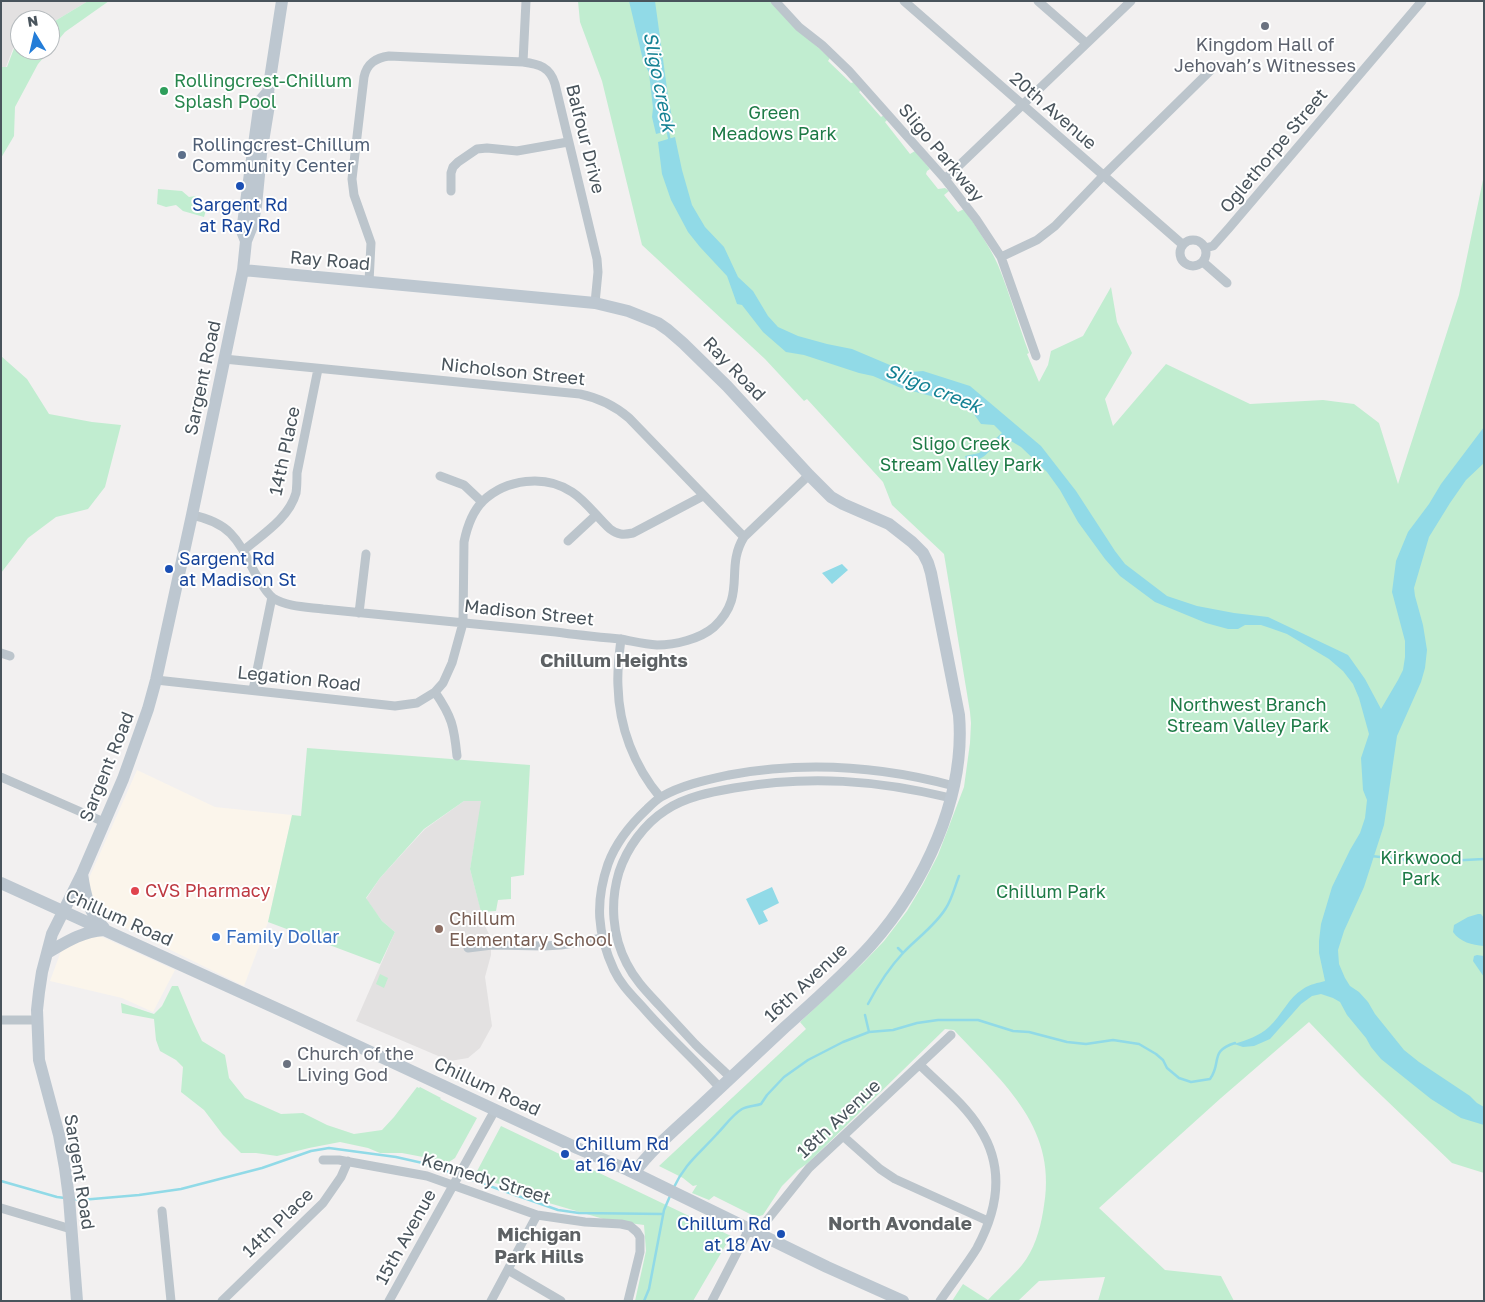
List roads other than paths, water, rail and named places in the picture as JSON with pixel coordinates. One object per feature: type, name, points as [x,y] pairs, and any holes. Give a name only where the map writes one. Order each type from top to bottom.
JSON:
[{"type":"main road","name":"Sargent Road","points":[[77,1301],[68,1198],[59,1135],[39,1060],[39,992],[52,934],[82,874],[136,746],[156,680],[243,270],[246,241],[242,231],[251,158],[260,101],[268,92],[282,1]]},
{"type":"main road","name":"Ray Road","points":[[243,270],[595,303],[628,310],[658,323],[684,342],[809,475],[837,502],[878,518],[900,531],[923,553],[935,588],[959,715],[960,748],[954,786]]},
{"type":"main road","name":"16th Avenue","points":[[634,1173],[647,1158],[720,1088],[862,955],[884,929],[906,899],[924,869],[941,827],[954,786]]},
{"type":"main road","points":[[82,874],[91,910],[106,930]]},
{"type":"main road","name":"Chillum Road","points":[[1,883],[678,1193],[753,1232],[903,1301]]},
{"type":"main road","points":[[47,953],[74,937],[91,931],[106,930]]},
{"type":"street","points":[[523,62],[526,1]]},
{"type":"street","name":"Sligo Parkway","points":[[775,1],[799,27],[822,45],[849,71],[945,179],[982,227],[1000,257],[1036,356]]},
{"type":"street","name":"20th Avenue","points":[[904,1],[1182,244]]},
{"type":"street","points":[[1038,1],[1086,43]]},
{"type":"street","points":[[945,179],[1131,1]]},
{"type":"street","name":"Oglethorpe Street","points":[[1205,248],[1214,246],[1422,1]]},
{"type":"street","name":"Balfour Drive","points":[[369,282],[371,243],[354,195],[352,179],[364,77],[367,67],[376,59],[389,56],[523,62],[539,64],[552,76],[555,84],[597,259],[598,272],[595,303]]},
{"type":"street","points":[[1000,257],[1037,240],[1055,226],[1216,65]]},
{"type":"street","points":[[450,191],[453,167],[477,150],[488,148],[517,151],[568,142]]},
{"type":"street","points":[[1193,239],[1200,242],[1205,248],[1206,255],[1203,262],[1199,264],[1191,266],[1181,260],[1179,252],[1182,244],[1189,240],[1193,239]]},
{"type":"street","points":[[1203,262],[1227,283]]},
{"type":"street","name":"Nicholson Street","points":[[224,359],[580,394],[595,398],[613,407],[628,418],[744,537]]},
{"type":"street","name":"14th Place","points":[[244,550],[282,518],[293,501],[297,488],[297,473],[318,369]]},
{"type":"street","name":"Madison Street","points":[[272,597],[280,602],[294,606],[463,622],[658,645],[695,638],[713,628],[726,612],[734,596],[736,556],[739,544],[809,475]]},
{"type":"street","points":[[440,476],[464,485],[482,502]]},
{"type":"street","points":[[457,756],[452,724],[447,711],[435,692],[452,663],[463,622],[464,542],[472,515],[482,502],[505,486],[530,480],[541,481],[558,485],[571,491],[615,533],[626,534],[632,533],[703,496]]},
{"type":"street","points":[[192,515],[206,518],[221,526],[236,538],[261,584],[272,597],[253,690]]},
{"type":"street","points":[[568,540],[596,515]]},
{"type":"street","points":[[359,612],[366,554]]},
{"type":"street","points":[[621,640],[618,686],[622,720],[627,739],[640,770],[660,797]]},
{"type":"street","name":"Legation Road","points":[[156,680],[396,706],[417,703],[435,692]]},
{"type":"street","points":[[720,1088],[625,988],[609,959],[599,914],[599,899],[610,859],[626,831],[660,797],[682,787],[702,781],[743,773],[792,767],[847,767],[873,769],[954,786]]},
{"type":"street","points":[[1,777],[104,822]]},
{"type":"street","points":[[731,1078],[695,1044],[634,977],[619,947],[614,910],[616,886],[622,864],[644,828],[667,809],[687,800],[717,791],[772,781],[822,780],[870,783],[951,798]]},
{"type":"street","points":[[468,948],[561,945],[603,938]]},
{"type":"street","points":[[1,1020],[38,1020]]},
{"type":"street","name":"18th Avenue","points":[[753,1232],[764,1224],[809,1168],[951,1036]]},
{"type":"street","points":[[920,1065],[967,1111],[980,1128],[994,1162],[995,1204],[977,1248],[940,1301]]},
{"type":"street","name":"15th Avenue","points":[[389,1301],[495,1110]]},
{"type":"street","points":[[844,1137],[880,1169],[895,1179],[988,1221]]},
{"type":"street","name":"Kennedy Street","points":[[323,1160],[335,1159],[410,1173],[458,1178],[537,1215],[630,1226],[640,1237],[640,1252],[628,1301]]},
{"type":"street","name":"14th Place","points":[[222,1301],[323,1204],[341,1177],[348,1161]]},
{"type":"street","points":[[1,1208],[71,1229]]},
{"type":"street","points":[[162,1211],[171,1301]]},
{"type":"street","points":[[491,1301],[537,1215]]},
{"type":"street","points":[[712,1301],[747,1233],[753,1232]]},
{"type":"street","points":[[508,1270],[561,1301]]},
{"type":"water","points":[[629,1],[655,1],[674,129],[656,134],[652,117],[653,108],[649,73],[643,60]]},
{"type":"water","points":[[675,137],[692,205],[705,227],[724,247],[738,277],[753,291],[768,316],[778,327],[798,336],[852,349],[897,368],[911,372],[923,371],[970,386],[1041,446],[1076,491],[1125,564],[1167,596],[1197,606],[1268,617],[1348,655],[1365,679],[1381,709],[1403,670],[1405,657],[1405,641],[1392,592],[1396,561],[1408,532],[1484,427],[1484,463],[1466,480],[1429,537],[1414,588],[1427,650],[1425,668],[1421,682],[1397,736],[1384,825],[1364,887],[1344,931],[1338,950],[1339,964],[1350,986],[1368,1002],[1375,1014],[1404,1050],[1484,1107],[1484,1125],[1461,1118],[1431,1099],[1381,1059],[1347,1015],[1340,1002],[1321,994],[1312,996],[1301,1004],[1270,1039],[1254,1046],[1243,1047],[1234,1044],[1265,1030],[1298,993],[1308,986],[1325,981],[1319,953],[1321,924],[1332,887],[1360,833],[1365,818],[1367,800],[1363,790],[1361,758],[1369,734],[1359,698],[1353,684],[1343,671],[1329,659],[1287,634],[1261,625],[1245,625],[1238,629],[1228,629],[1206,623],[1155,602],[1120,576],[1105,559],[1078,522],[1060,490],[1047,472],[1021,447],[1006,438],[983,457],[967,462],[965,456],[979,453],[1002,433],[994,425],[981,424],[971,410],[957,403],[901,388],[873,376],[804,355],[786,352],[763,332],[742,305],[737,304],[727,276],[688,232],[671,200],[662,174],[658,142]]},
{"type":"water","points":[[842,564],[848,570],[832,584],[822,573]]},
{"type":"water","points":[[772,887],[779,903],[763,911],[768,921],[759,925],[746,899]]},
{"type":"water","points":[[1481,914],[1484,918],[1484,946],[1467,942],[1453,932],[1454,925]]},
{"type":"water","points":[[1474,956],[1484,956],[1484,977],[1473,961]]},
{"type":"waterway","name":"Sligo creek","points":[[667,128],[670,142]]},
{"type":"waterway","points":[[1371,856],[1426,862],[1484,859]]},
{"type":"waterway","points":[[868,1004],[893,965],[942,914],[950,901],[959,876]]},
{"type":"waterway","points":[[898,948],[903,953]]},
{"type":"waterway","points":[[865,1015],[869,1032]]},
{"type":"waterway","points":[[673,1189],[687,1165],[738,1111],[761,1104],[784,1077],[808,1060],[843,1042],[869,1032],[893,1030],[917,1023],[938,1020],[978,1020],[1013,1031],[1029,1032],[1067,1042],[1086,1044],[1113,1040],[1139,1044],[1156,1054],[1163,1060],[1167,1068],[1179,1078],[1191,1082],[1210,1079],[1219,1054],[1227,1046],[1235,1043]]},
{"type":"waterway","points":[[73,1199],[139,1195],[181,1189],[262,1168],[311,1151],[329,1148],[396,1157],[427,1164],[558,1210],[579,1213],[663,1214]]},
{"type":"waterway","points":[[1,1181],[65,1198]]},
{"type":"waterway","points":[[644,1301],[649,1289],[664,1210],[670,1196]]},
{"type":"place","name":"Kingdom Hall of Jehovah’s Witnesses","points":[[1265,26]]},
{"type":"place","name":"Rollingcrest-Chillum Splash Pool","points":[[164,91]]},
{"type":"place","name":"Rollingcrest-Chillum Community Center","points":[[182,155]]},
{"type":"place","name":"Sargent Rd at Ray Rd","points":[[240,186]]},
{"type":"place","name":"Sargent Rd at Madison St","points":[[169,569]]},
{"type":"place","name":"CVS Pharmacy","points":[[135,891]]},
{"type":"place","name":"Chillum Elementary School","points":[[439,929]]},
{"type":"place","name":"Family Dollar","points":[[216,937]]},
{"type":"place","name":"Church of the Living God","points":[[287,1064]]},
{"type":"place","name":"Chillum Rd at 16 Av","points":[[565,1154]]},
{"type":"place","name":"Chillum Rd at 18 Av","points":[[781,1234]]},
{"type":"district","name":"Chillum Heights","points":[[614,661]]},
{"type":"district","name":"North Avondale","points":[[900,1224]]},
{"type":"district","name":"Michigan Park Hills","points":[[539,1246]]},
{"type":"park label","name":"Green Meadows Park","points":[[774,123]]},
{"type":"park label","name":"Sligo Creek Stream Valley Park","points":[[961,454]]},
{"type":"park label","name":"Northwest Branch Stream Valley Park","points":[[1248,715]]},
{"type":"park label","name":"Kirkwood Park","points":[[1421,868]]},
{"type":"park label","name":"Chillum Park","points":[[1051,892]]}]
